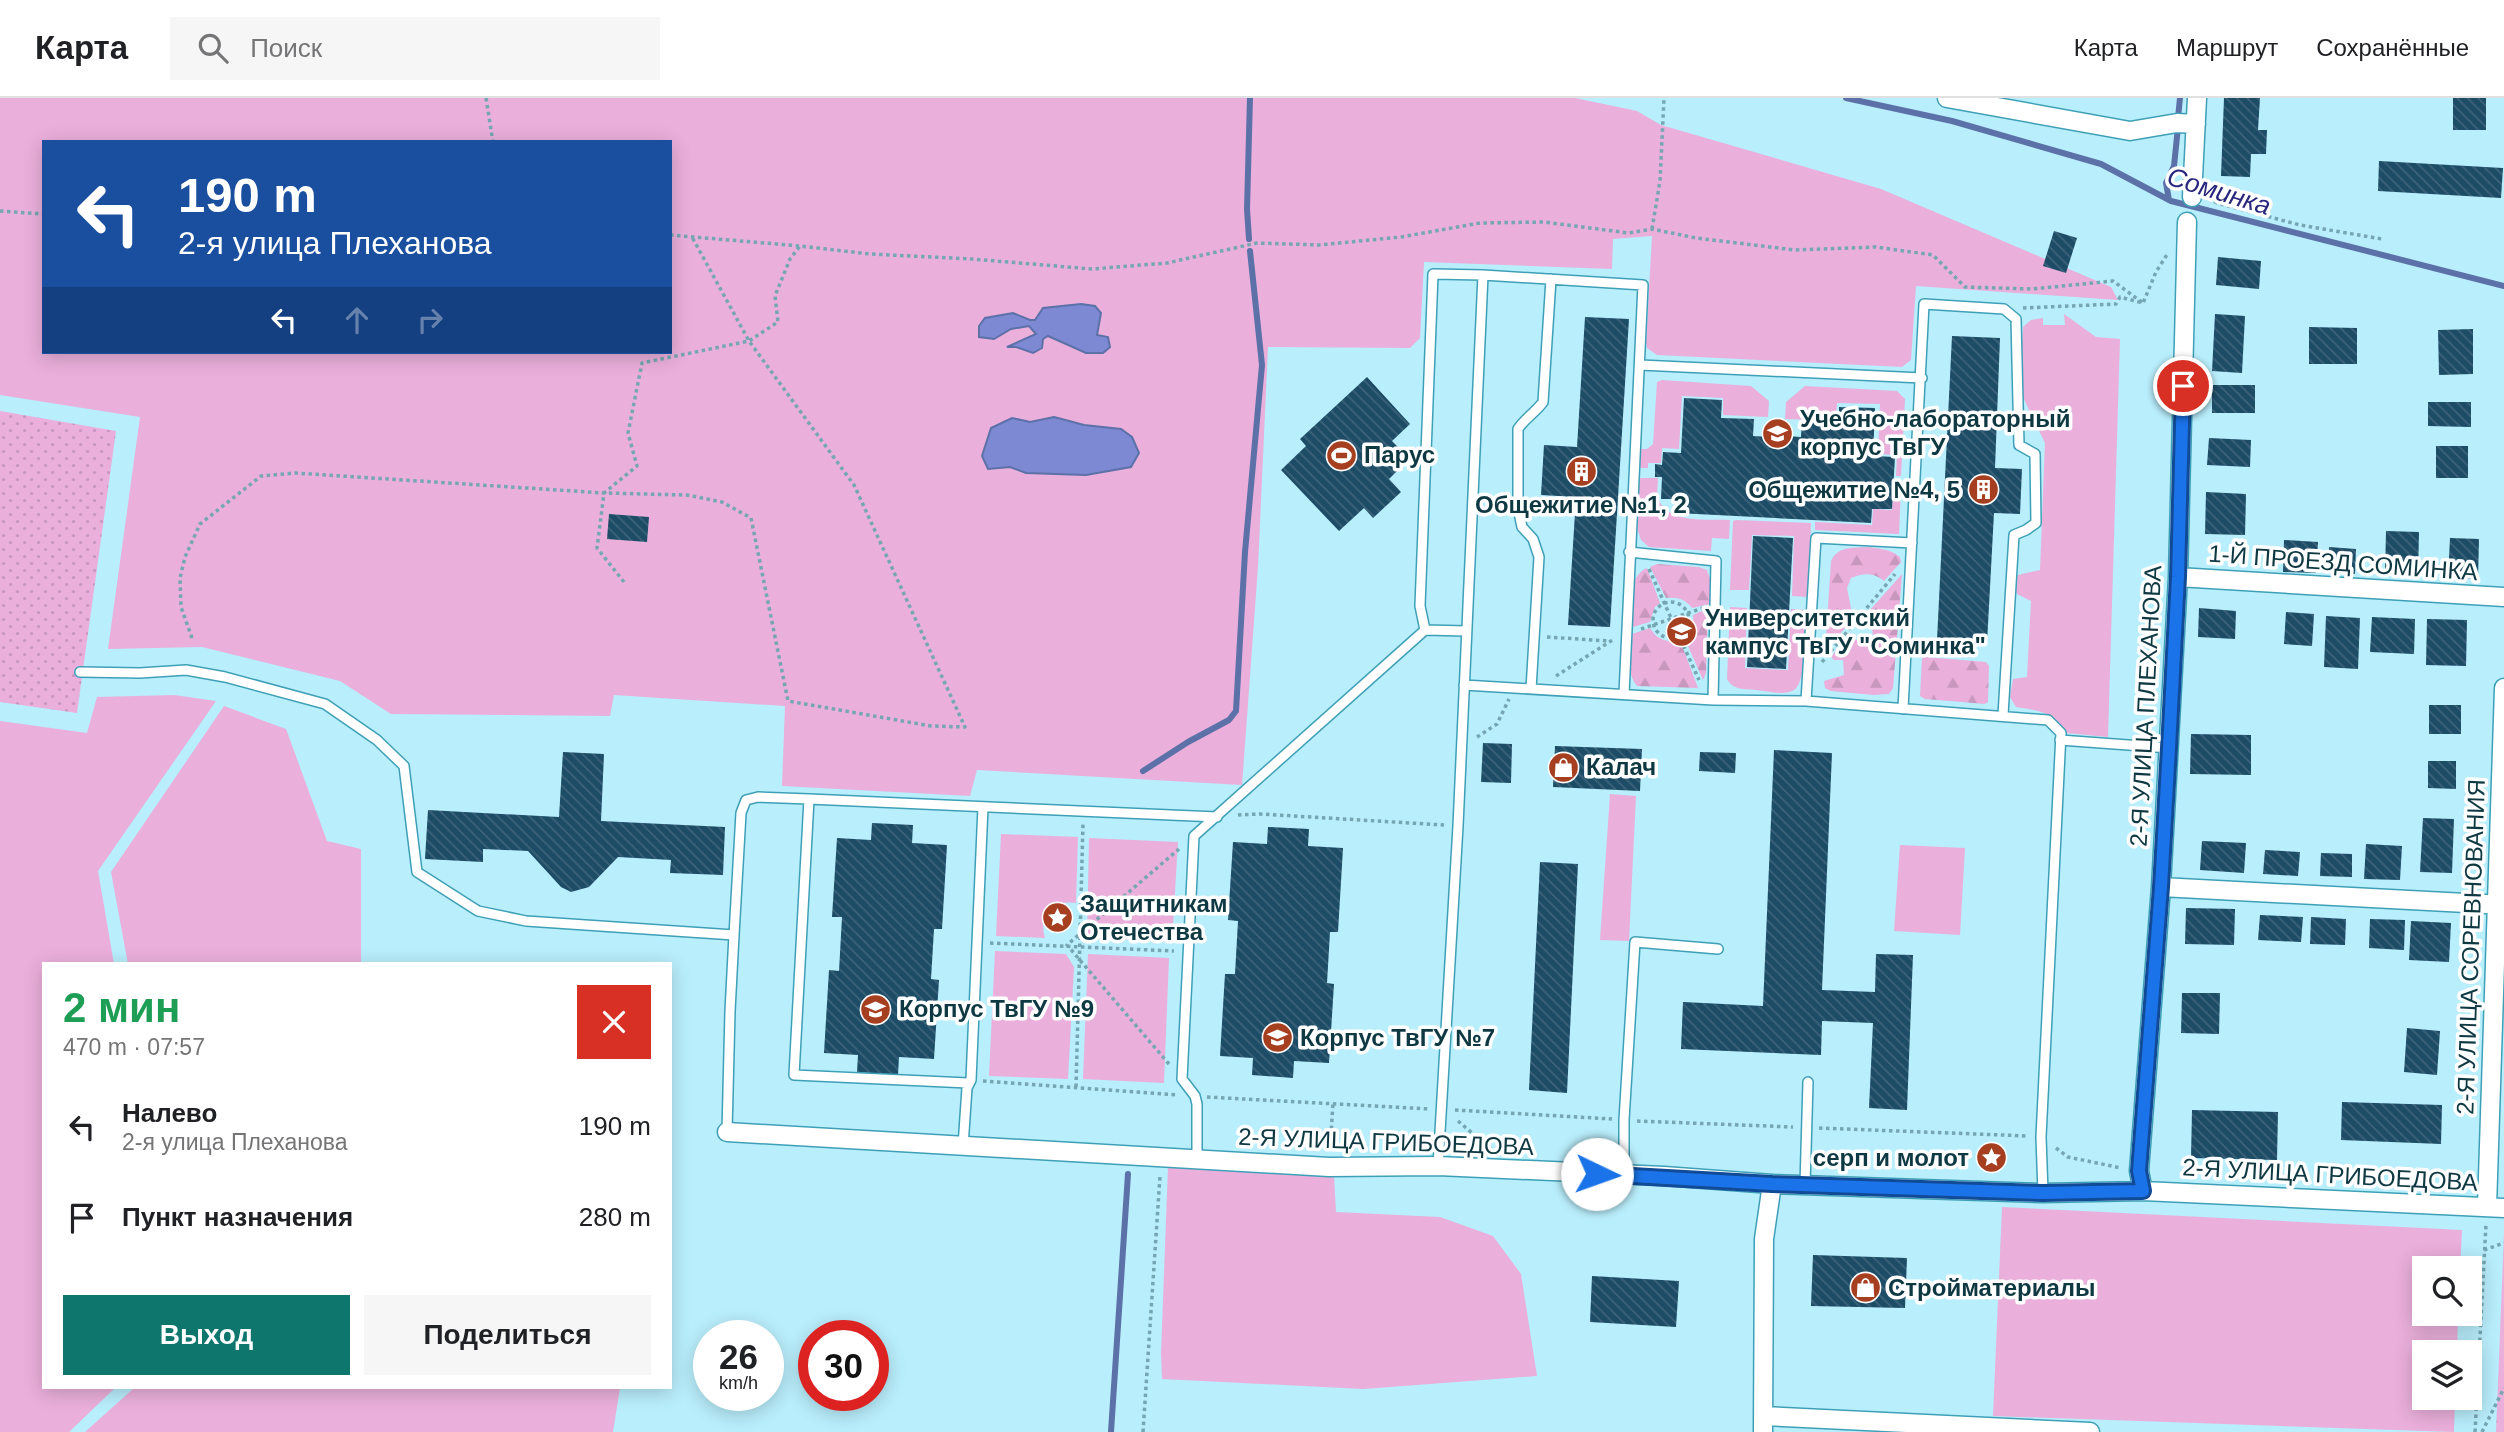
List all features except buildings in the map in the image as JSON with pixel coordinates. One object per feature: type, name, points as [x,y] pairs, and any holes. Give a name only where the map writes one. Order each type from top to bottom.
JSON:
[{"type":"street","points":[[2192,197],[2197,98]]},
{"type":"street","points":[[1956,99],[2130,131],[2177,122],[2196,124]]},
{"type":"street","name":"2-Я УЛИЦА ПЛЕХАНОВА","points":[[2143,1191],[2139,1171],[2161,887],[2178,577],[2187,222]]},
{"type":"street","name":"1-Й ПРОЕЗД СОМИНКА","points":[[2178,577],[2504,597]]},
{"type":"street","name":"2-Я УЛИЦА СОРЕВНОВАНИЯ","points":[[2496,1207],[2504,688]]},
{"type":"street","points":[[2161,887],[2500,905]]},
{"type":"street","name":"2-Я УЛИЦА ГРИБОЕДОВА","points":[[727,1132],[1329,1167],[1438,1167],[1772,1184],[2043,1193],[2143,1191],[2496,1207]]},
{"type":"street","points":[[1772,1184],[1764,1239],[1763,1424],[2090,1432]]},
{"type":"lane","points":[[1425,630],[1420,606],[1433,274],[1643,285],[1624,694]]},
{"type":"lane","points":[[1438,1167],[1458,826],[1483,275]]},
{"type":"lane","points":[[1531,689],[1539,557],[1532,539],[1522,527],[1518,508],[1518,429],[1525,419],[1536,413],[1543,402],[1551,279]]},
{"type":"lane","points":[[1903,709],[1924,304],[2004,309],[2016,319],[2019,445],[2035,454],[2036,523],[2014,535],[2003,715]]},
{"type":"lane","points":[[1640,365],[1922,378]]},
{"type":"lane","points":[[1806,701],[1816,538],[1912,543]]},
{"type":"lane","points":[[1629,555],[1716,561],[1713,700]]},
{"type":"lane","points":[[1197,1159],[1197,1104],[1195,1096],[1182,1079],[1194,836],[1425,630],[1466,631]]},
{"type":"lane","points":[[80,672],[140,673],[186,670],[225,677],[325,704],[377,740],[404,766],[417,872],[478,911],[526,921],[734,936]]},
{"type":"lane","points":[[1464,685],[1713,700],[1806,701],[2048,720],[2061,733],[2041,1137],[2043,1193]]},
{"type":"lane","points":[[2060,740],[2169,748]]},
{"type":"lane","points":[[727,1132],[730,1011],[741,813],[746,800],[758,797],[1217,817]]},
{"type":"lane","points":[[809,799],[794,1075],[969,1081]]},
{"type":"lane","points":[[963,1146],[969,1081],[983,807]]},
{"type":"lane","points":[[1624,1175],[1624,1120],[1634,942],[1718,948]]},
{"type":"lane","points":[[1805,1185],[1808,1082]]},
{"type":"path","points":[[486,98],[493,140]]},
{"type":"path","points":[[1652,229],[1660,181],[1664,98]]},
{"type":"path","points":[[2194,173],[2201,184],[2202,195],[2217,203],[2300,225],[2382,239]]},
{"type":"path","points":[[0,211],[42,214]]},
{"type":"path","points":[[672,235],[870,254],[972,259],[1092,270],[1167,263],[1257,243],[1319,245],[1401,237],[1480,223],[1544,222],[1629,233],[1652,229],[1696,238],[1795,250],[1876,247],[1933,255],[1965,287],[2032,289],[2113,281],[2143,303]]},
{"type":"path","points":[[192,638],[181,607],[180,578],[185,557],[200,524],[261,476],[295,473],[604,493],[687,495],[722,502],[751,519],[788,701],[930,726],[965,727],[854,485],[749,341],[692,237]]},
{"type":"path","points":[[624,582],[597,548],[604,493],[636,466],[628,433],[642,363],[749,341],[778,322],[775,296],[790,259],[800,246]]},
{"type":"path","points":[[2143,303],[2156,272],[2169,252]]},
{"type":"path","points":[[2004,309],[2116,304],[2120,296],[2143,303]]},
{"type":"path","points":[[1629,555],[1648,567],[1701,684],[1713,686]]},
{"type":"path","points":[[1664,603],[1678,603],[1688,613],[1688,625],[1679,636],[1662,636],[1654,624],[1655,612],[1664,603]]},
{"type":"path","points":[[1626,634],[1688,613]]},
{"type":"path","points":[[1535,636],[1612,641]]},
{"type":"path","points":[[1564,679],[1554,677],[1617,638],[1617,648]]},
{"type":"path","points":[[1474,739],[1497,724],[1514,688]]},
{"type":"path","points":[[1076,1087],[1083,811]]},
{"type":"path","points":[[1217,817],[1260,814],[1458,826]]},
{"type":"path","points":[[1067,945],[1194,836]]},
{"type":"path","points":[[977,942],[1188,952]]},
{"type":"path","points":[[1067,945],[1182,1079]]},
{"type":"path","points":[[969,1081],[1624,1120],[2041,1137],[2068,1157],[2139,1171]]},
{"type":"path","points":[[1329,1167],[1333,1103]]},
{"type":"path","points":[[1458,1121],[1495,1152]]},
{"type":"path","points":[[1143,1432],[1161,1157]]},
{"type":"path","points":[[2475,1432],[2484,1250],[2496,1207]]},
{"type":"path","points":[[2484,1250],[2504,1243]]},
{"type":"path","points":[[2482,1432],[2504,1388]]},
{"type":"green space","points":[[0,98],[1575,98],[1637,111],[1661,125],[1881,189],[2111,287],[2118,300],[1916,286],[1911,360],[1902,367],[1657,355],[1647,348],[1646,343],[1652,236],[1613,239],[1612,269],[1424,262],[1420,338],[1410,348],[1268,347],[1258,567],[1242,785],[977,770],[970,796],[782,786],[785,706],[614,695],[610,716],[391,714],[340,681],[202,647],[108,649],[140,417],[0,395]]},
{"type":"green space","points":[[2064,314],[2096,337],[2120,339],[2108,737],[2066,733],[2050,716],[2016,707],[2010,697],[2013,679],[2027,677],[2031,601],[2017,594],[2014,584],[2018,575],[2040,570],[2045,443],[2021,393],[2023,327],[2031,320],[2043,318],[2043,325],[2065,325]]},
{"type":"green space","points":[[1662,380],[1751,386],[1769,401],[1768,417],[1723,415],[1723,398],[1682,396],[1679,449],[1662,448],[1661,463],[1648,463],[1648,468],[1639,468],[1639,449],[1647,449],[1653,444],[1657,382]]},
{"type":"green space","points":[[1805,386],[1897,391],[1905,399],[1901,476],[1896,476],[1897,455],[1878,454],[1880,404],[1837,403],[1836,421],[1785,419],[1786,402]]},
{"type":"green space","points":[[0,411],[116,431],[77,713],[0,702]]},
{"type":"green space","points":[[1639,478],[1658,478],[1658,498],[1671,513],[1690,519],[1730,520],[1729,539],[1712,538],[1711,551],[1649,547],[1641,540],[1637,528]]},
{"type":"green space","points":[[1894,487],[1901,487],[1899,534],[1815,530],[1815,522],[1872,525],[1873,509],[1892,510]]},
{"type":"green space","points":[[1733,521],[1811,523],[1808,597],[1792,596],[1794,536],[1752,535],[1749,590],[1730,590]]},
{"type":"green space","points":[[1868,547],[1892,552],[1900,557],[1901,562],[1884,581],[1868,574],[1851,578],[1847,588],[1853,618],[1825,653],[1831,561],[1842,550]]},
{"type":"green space","points":[[1657,564],[1707,570],[1711,604],[1692,608],[1681,599],[1666,598],[1650,567]]},
{"type":"green space","points":[[1647,568],[1660,603],[1655,607],[1650,622],[1633,627],[1633,586],[1640,572]]},
{"type":"green space","points":[[1902,574],[1893,688],[1889,694],[1873,695],[1831,691],[1825,688],[1824,681],[1844,675],[1843,660],[1834,660],[1831,657],[1848,636],[1859,641],[1868,641],[1873,636],[1870,610]]},
{"type":"green space","points":[[1730,607],[1747,608],[1745,668],[1788,670],[1791,609],[1805,610],[1803,666],[1794,690],[1780,693],[1743,689],[1729,683]]},
{"type":"green space","points":[[1708,608],[1706,673],[1703,680],[1684,637],[1692,627],[1693,615]]},
{"type":"green space","points":[[1650,628],[1663,640],[1680,640],[1698,688],[1637,686],[1630,668],[1632,634]]},
{"type":"green space","points":[[1922,658],[1986,662],[1989,666],[1988,702],[1985,704],[1925,699],[1920,696]]},
{"type":"green space","points":[[174,695],[216,701],[98,871],[114,962],[42,962],[42,1389],[114,1389],[69,1432],[0,1432],[0,721],[87,733],[97,697]]},
{"type":"green space","points":[[224,706],[286,729],[327,841],[361,849],[361,962],[128,962],[111,872]]},
{"type":"green space","points":[[1610,794],[1636,796],[1629,941],[1600,940]]},
{"type":"green space","points":[[1001,834],[1078,837],[1076,903],[1060,904],[1049,911],[1044,923],[1045,938],[996,936]]},
{"type":"green space","points":[[1089,838],[1178,842],[1172,942],[1087,938]]},
{"type":"green space","points":[[1900,845],[1965,848],[1960,935],[1894,931]]},
{"type":"green space","points":[[995,951],[1066,954],[1074,967],[1068,1079],[989,1076]]},
{"type":"green space","points":[[1088,954],[1169,958],[1164,1083],[1083,1079]]},
{"type":"green space","points":[[1168,1167],[1334,1176],[1336,1212],[1440,1217],[1493,1236],[1521,1274],[1537,1376],[1363,1389],[1162,1379]]},
{"type":"green space","points":[[2002,1207],[2462,1230],[2461,1256],[2412,1256],[2412,1326],[2458,1326],[2457,1340],[2412,1340],[2412,1410],[2455,1410],[2454,1432],[1993,1416]]},
{"type":"green space","points":[[2504,1233],[2504,1432],[2496,1432]]},
{"type":"green space","points":[[133,1389],[620,1389],[613,1432],[85,1432]]},
{"type":"water","points":[[1081,304],[1095,306],[1101,313],[1097,335],[1108,337],[1110,347],[1103,353],[1086,353],[1048,336],[1043,339],[1042,348],[1033,353],[1007,347],[1036,334],[1029,326],[1011,329],[994,339],[979,337],[979,326],[985,318],[1013,313],[1035,320],[1043,308]]},
{"type":"water","points":[[1054,417],[1084,425],[1121,429],[1132,437],[1139,453],[1131,467],[1086,475],[1026,473],[1010,467],[988,469],[982,456],[991,428],[1012,418],[1030,422]]},
{"type":"waterway","points":[[1249,239],[1247,209],[1250,98]]},
{"type":"waterway","name":"Соминка","points":[[1846,98],[1952,121],[2101,164],[2171,201],[2504,286]]},
{"type":"waterway","points":[[2178,118],[2180,98]]},
{"type":"waterway","points":[[2169,200],[2166,183],[2174,166],[2178,127]]},
{"type":"waterway","points":[[1143,771],[1229,720],[1236,711],[1245,552],[1262,365],[1250,251]]},
{"type":"waterway","points":[[1111,1432],[1128,1174]]},
{"type":"place","name":"Учебно-лабораторный корпус ТвГУ","points":[[1777,433]]},
{"type":"place","name":"Парус","points":[[1341,455]]},
{"type":"place","name":"Общежитие №1, 2","points":[[1581,471]]},
{"type":"place","name":"Общежитие №4, 5","points":[[1983,490]]},
{"type":"place","name":"Университетский кампус ТвГУ \"Соминка\"","points":[[1682,632]]},
{"type":"place","name":"Калач","points":[[1563,767]]},
{"type":"place","name":"Защитникам Отечества","points":[[1057,918]]},
{"type":"place","name":"Корпус ТвГУ №9","points":[[876,1009]]},
{"type":"place","name":"Корпус ТвГУ №7","points":[[1277,1038]]},
{"type":"place","name":"серп и молот","points":[[1992,1158]]},
{"type":"place","name":"Стройматериалы","points":[[1865,1288]]},
{"type":"route","points":[[1597,1174],[1772,1184],[2043,1193],[2143,1191],[2139,1171],[2161,887],[2177,601],[2183,386]]}]
